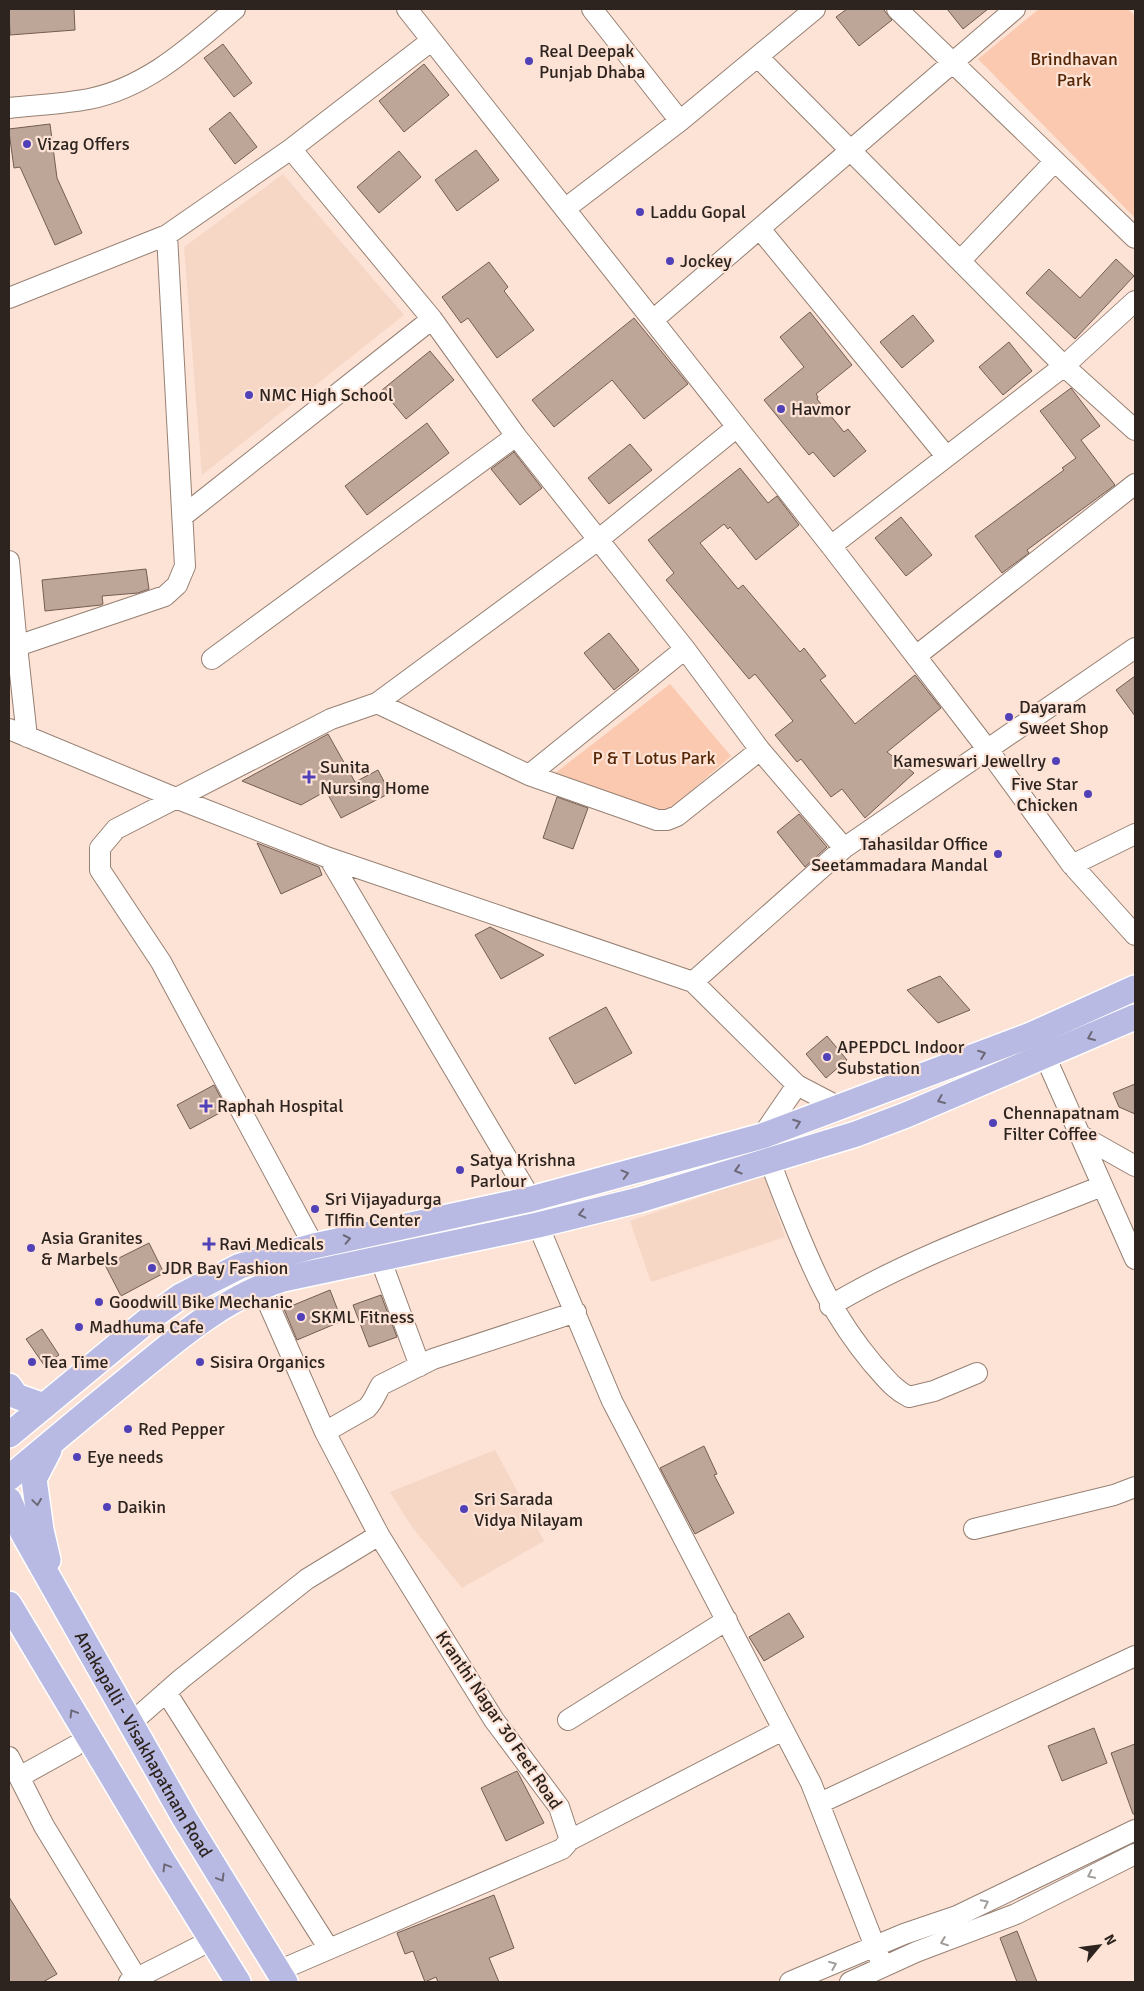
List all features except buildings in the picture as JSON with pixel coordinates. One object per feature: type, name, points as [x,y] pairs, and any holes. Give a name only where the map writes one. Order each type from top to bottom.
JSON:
[{"type":"main road","points":[[9,1435],[120,1342],[174,1301],[212,1278],[250,1262],[314,1246],[531,1199],[762,1136],[841,1108],[1031,1035],[1135,988]]},
{"type":"main road","points":[[9,1478],[194,1327],[235,1299],[260,1286],[380,1258],[538,1225],[639,1200],[769,1161],[890,1121],[1135,1017]]},
{"type":"main road","points":[[9,1386],[16,1396],[44,1406]]},
{"type":"main road","points":[[53,1441],[34,1479],[41,1530],[56,1592]]},
{"type":"main road","name":"Anakapalli - Visakhapatnam Road","points":[[9,1500],[22,1531],[185,1819],[282,1977]]},
{"type":"main road","points":[[9,1604],[162,1860],[238,1982]]},
{"type":"street","points":[[9,108],[89,99],[120,90],[149,76],[178,56],[235,9]]},
{"type":"street","points":[[407,9],[831,546],[988,750],[1072,865],[1135,936]]},
{"type":"street","points":[[592,9],[680,120]]},
{"type":"street","points":[[566,208],[680,120],[815,9]]},
{"type":"street","points":[[897,9],[1135,238]]},
{"type":"street","points":[[653,320],[852,152],[952,61],[1015,9]]},
{"type":"street","points":[[9,298],[167,235],[291,149],[431,41]]},
{"type":"street","points":[[758,57],[1064,366],[1135,430]]},
{"type":"street","points":[[291,149],[432,319],[516,436],[685,649],[760,750],[844,848]]},
{"type":"street","points":[[960,261],[1055,161]]},
{"type":"street","points":[[760,230],[946,456]]},
{"type":"street","points":[[17,646],[165,596],[177,585],[185,566],[167,235]]},
{"type":"street","points":[[831,546],[1064,366],[1135,301]]},
{"type":"street","points":[[183,516],[432,319]]},
{"type":"street","points":[[314,1246],[161,962],[100,870],[100,848],[116,829],[178,799],[331,719],[376,703],[598,540],[737,427]]},
{"type":"street","points":[[212,660],[516,436]]},
{"type":"street","points":[[916,656],[1135,484]]},
{"type":"street","points":[[9,561],[28,737]]},
{"type":"street","points":[[693,982],[844,848],[1135,648]]},
{"type":"street","points":[[529,775],[685,649]]},
{"type":"street","points":[[376,703],[529,775],[657,820],[667,820],[688,808],[760,750]]},
{"type":"street","points":[[9,730],[329,858],[693,982],[797,1085],[841,1108]]},
{"type":"street","points":[[1072,865],[1135,834]]},
{"type":"street","points":[[329,858],[531,1199],[538,1225],[612,1401],[784,1730],[820,1803],[883,1968]]},
{"type":"street","points":[[1045,1056],[1135,1259]]},
{"type":"street","points":[[797,1085],[762,1136],[769,1161],[810,1263],[830,1306],[856,1344],[890,1384],[896,1390],[909,1397],[934,1391],[977,1373]]},
{"type":"street","points":[[1080,1135],[1135,1166]]},
{"type":"street","points":[[830,1306],[901,1268],[1102,1186]]},
{"type":"street","points":[[380,1258],[420,1366]]},
{"type":"street","name":"Kranthi Nagar 30 Feet Road","points":[[250,1262],[325,1432],[379,1535],[494,1720],[559,1807],[570,1840]]},
{"type":"street","points":[[325,1432],[367,1408],[373,1403],[376,1393],[381,1386],[433,1359],[576,1312]]},
{"type":"street","points":[[974,1529],[1114,1495],[1135,1487]]},
{"type":"street","points":[[131,1723],[166,1692],[307,1579],[379,1535]]},
{"type":"street","points":[[568,1720],[727,1620]]},
{"type":"street","points":[[820,1803],[1135,1656]]},
{"type":"street","points":[[166,1692],[329,1949]]},
{"type":"street","points":[[282,1977],[329,1949],[562,1849],[570,1840],[784,1730]]},
{"type":"street","points":[[19,1777],[75,1746]]},
{"type":"street","points":[[9,1757],[44,1826],[135,1981],[212,1940]]},
{"type":"street","points":[[790,1982],[875,1948],[904,1934],[957,1916],[1131,1832],[1135,1854],[1016,1914],[916,1952],[850,1982]]},
{"type":"shaded area","name":"NMC High School","points":[[283,174],[404,315],[202,475],[184,247]]},
{"type":"shaded area","points":[[764,1175],[785,1237],[651,1282],[630,1221]]},
{"type":"shaded area","name":"Sri Sarada Vidya Nilayam","points":[[495,1450],[544,1541],[462,1588],[412,1527],[390,1492]]},
{"type":"green space","name":"Brindhavan Park","points":[[1039,9],[1128,9],[1135,16],[1135,218],[978,59]]},
{"type":"green space","name":"P & T Lotus Park","points":[[670,684],[731,756],[665,814],[554,774]]},
{"type":"place","name":"Real Deepak Punjab Dhaba","points":[[529,61]]},
{"type":"place","name":"Vizag Offers","points":[[27,144]]},
{"type":"place","name":"Laddu Gopal","points":[[640,212]]},
{"type":"place","name":"Jockey","points":[[670,261]]},
{"type":"place","name":"NMC High School","points":[[249,395]]},
{"type":"place","name":"Havmor","points":[[781,409]]},
{"type":"place","name":"Dayaram Sweet Shop","points":[[1009,717]]},
{"type":"place","name":"Kameswari Jewellry","points":[[1056,761]]},
{"type":"place","name":"Sunita Nursing Home","points":[[309,777]]},
{"type":"place","name":"Five Star Chicken","points":[[1088,794]]},
{"type":"place","name":"Tahasildar Office Seetammadara Mandal","points":[[998,854]]},
{"type":"place","name":"APEPDCL Indoor Substation","points":[[827,1057]]},
{"type":"place","name":"Raphah Hospital","points":[[206,1106]]},
{"type":"place","name":"Chennapatnam Filter Coffee","points":[[993,1123]]},
{"type":"place","name":"Satya Krishna Parlour","points":[[460,1170]]},
{"type":"place","name":"Sri Vijayadurga TIffin Center","points":[[315,1209]]},
{"type":"place","name":"Ravi Medicals","points":[[209,1244]]},
{"type":"place","name":"Asia Granites & Marbels","points":[[31,1248]]},
{"type":"place","name":"JDR Bay Fashion","points":[[152,1268]]},
{"type":"place","name":"Goodwill Bike Mechanic","points":[[99,1302]]},
{"type":"place","name":"SKML Fitness","points":[[301,1317]]},
{"type":"place","name":"Madhuma Cafe","points":[[79,1327]]},
{"type":"place","name":"Tea Time","points":[[32,1362]]},
{"type":"place","name":"Sisira Organics","points":[[200,1362]]},
{"type":"place","name":"Red Pepper","points":[[128,1429]]},
{"type":"place","name":"Eye needs","points":[[77,1457]]},
{"type":"place","name":"Daikin","points":[[107,1507]]},
{"type":"place","name":"Sri Sarada Vidya Nilayam","points":[[464,1509]]}]
